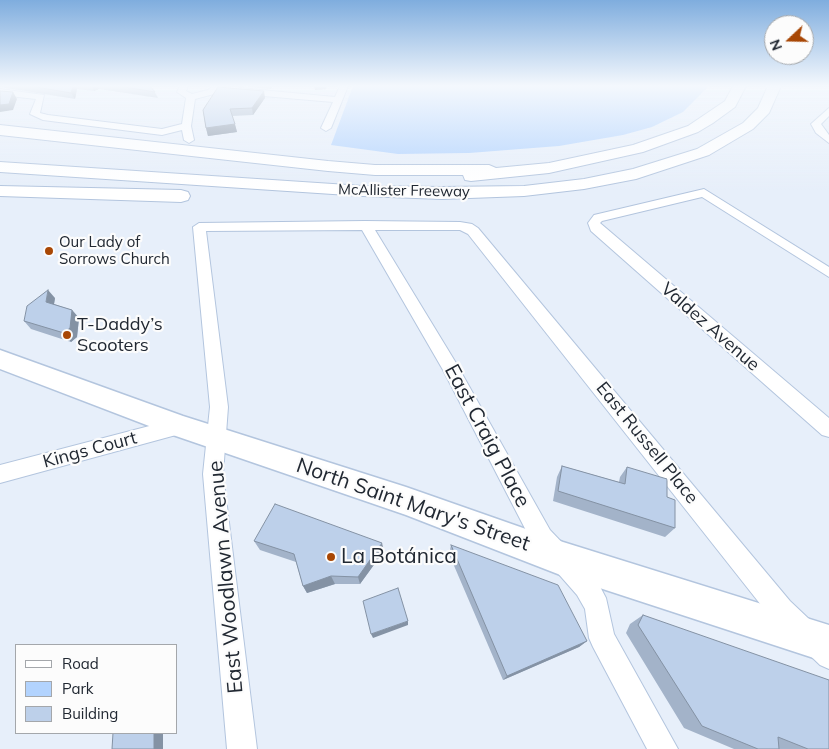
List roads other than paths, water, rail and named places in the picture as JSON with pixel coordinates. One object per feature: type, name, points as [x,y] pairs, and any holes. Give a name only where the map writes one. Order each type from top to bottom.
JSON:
[{"type":"highway","name":"McAllister Freeway","points":[[0,153],[381,176],[467,176],[520,171],[608,157],[693,129],[705,121]]},
{"type":"highway","name":"McAllister Freeway","points":[[0,167],[363,191],[442,193],[524,191],[584,184],[636,174],[704,152],[748,126],[753,121]]},
{"type":"highway","points":[[0,130],[328,166],[384,170],[520,171]]},
{"type":"highway","points":[[0,192],[87,195],[423,198],[524,191]]},
{"type":"main road","name":"North Saint Mary's Street","points":[[0,360],[180,426],[406,501],[563,559],[823,646]]},
{"type":"street","points":[[74,121],[162,132],[186,126]]},
{"type":"street","points":[[187,121],[186,126],[189,140]]},
{"type":"street","points":[[326,128],[329,121]]},
{"type":"street","points":[[819,121],[816,124],[819,132],[829,140]]},
{"type":"street","name":"Valdez Avenue","points":[[829,273],[704,192],[598,218],[594,223],[596,228],[829,429]]},
{"type":"street","name":"East Woodlawn Avenue","points":[[242,749],[213,474],[219,407],[199,227],[365,225]]},
{"type":"street","name":"East Russell Place","points":[[365,225],[467,227],[473,231],[569,346],[781,610],[823,646]]},
{"type":"street","name":"East Craig Place","points":[[365,225],[450,368],[542,538],[586,586],[597,607],[602,638],[663,749]]},
{"type":"street","name":"Kings Court","points":[[0,474],[180,426]]},
{"type":"place","name":"Our Lady of Sorrows Church","points":[[49,251]]},
{"type":"place","name":"T-Daddy’s Scooters","points":[[67,335]]},
{"type":"place","name":"La Botánica","points":[[331,557]]}]
